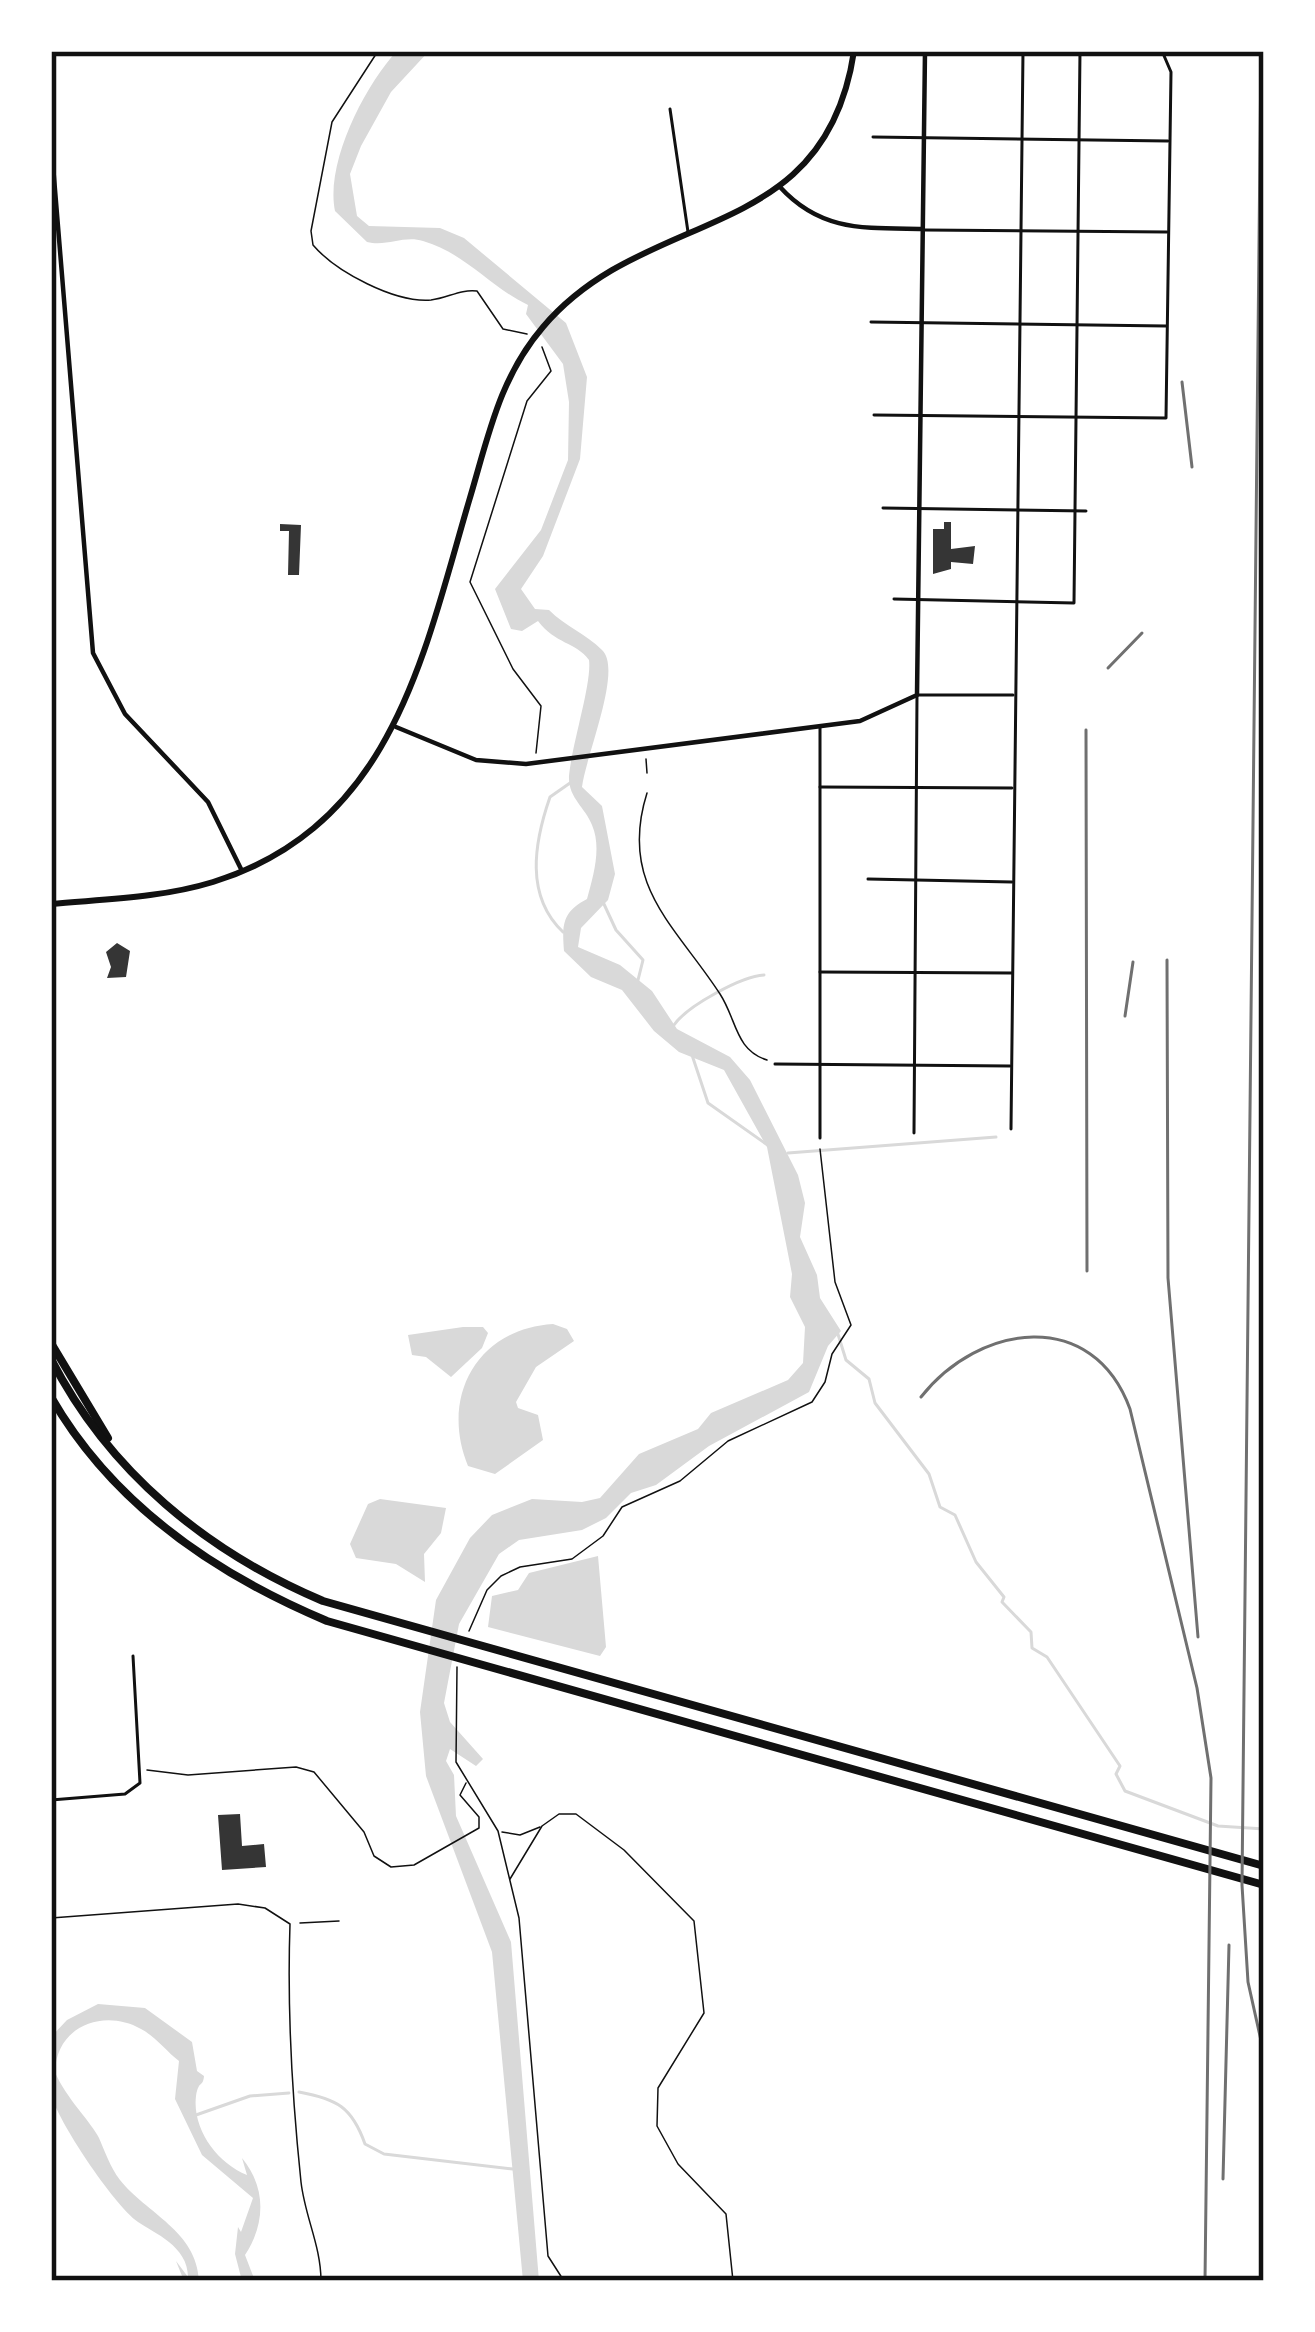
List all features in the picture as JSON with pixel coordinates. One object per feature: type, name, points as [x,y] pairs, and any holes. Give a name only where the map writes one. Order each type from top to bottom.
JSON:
[{"type":"highway","points":[[51,1343],[80,1399],[141,1482]]},
{"type":"highway","points":[[51,1359],[86,1418],[141,1482],[218,1546],[280,1582],[475,1646],[1264,1866]]},
{"type":"highway","points":[[51,1397],[116,1482],[191,1550],[277,1600],[415,1647],[1264,1885]]},
{"type":"main road","points":[[51,904],[166,892],[242,871],[294,842],[334,809],[395,727],[427,644],[498,399],[526,348],[561,307],[623,260],[734,217],[780,187],[828,130],[845,94],[854,51]]},
{"type":"street","points":[[914,1133],[925,51]]},
{"type":"street","points":[[1011,1129],[1022,51]]},
{"type":"street","points":[[894,599],[1074,603],[1080,51]]},
{"type":"street","points":[[874,415],[1166,418],[1171,73],[1163,52]]},
{"type":"street","points":[[670,109],[688,233]]},
{"type":"street","points":[[873,137],[1169,141]]},
{"type":"street","points":[[51,141],[94,653],[116,702],[208,802],[242,871]]},
{"type":"street","points":[[780,187],[802,209],[830,225],[1169,232]]},
{"type":"street","points":[[871,322],[1168,326]]},
{"type":"street","points":[[884,508],[1086,511]]},
{"type":"street","points":[[395,727],[476,760],[551,761],[876,718],[917,695],[1015,695]]},
{"type":"street","points":[[820,728],[820,1140]]},
{"type":"street","points":[[820,787],[1014,788]]},
{"type":"street","points":[[868,880],[1013,882]]},
{"type":"street","points":[[818,972],[1012,973]]},
{"type":"street","points":[[776,1064],[1011,1066]]},
{"type":"street","points":[[1262,1527],[1264,1316]]},
{"type":"street","points":[[51,1800],[125,1794],[136,1788],[142,1770],[133,1656]]},
{"type":"lane","points":[[51,1918],[238,1904],[265,1909],[290,1924],[287,1995],[298,2150],[321,2281]]},
{"type":"path","points":[[378,51],[332,122],[311,239],[325,257],[395,293],[428,300],[469,290],[483,293],[503,328],[529,335],[550,358],[551,370],[532,392],[510,448],[470,582],[513,669],[541,706],[537,758]]},
{"type":"path","points":[[647,793],[636,836],[639,859],[660,917],[722,996]]},
{"type":"path","points":[[467,1634],[487,1590],[501,1576],[520,1567],[572,1559],[603,1536],[634,1500],[680,1481],[728,1441],[812,1402],[851,1318],[835,1282],[820,1140]]},
{"type":"path","points":[[462,1651],[456,1676],[456,1762],[498,1832],[519,1918],[548,2256],[564,2281]]},
{"type":"path","points":[[142,1770],[188,1775],[296,1767],[314,1772],[382,1864],[414,1865],[441,1846],[475,1832],[479,1817],[460,1795],[468,1780]]},
{"type":"path","points":[[498,1832],[520,1835],[560,1814],[587,1820],[694,1922],[704,2013],[658,2088],[657,2126],[678,2164],[726,2214],[733,2281]]},
{"type":"path","points":[[509,1883],[515,1863],[542,1826]]},
{"type":"path","points":[[290,1924],[339,1921]]},
{"type":"shaded area","points":[[397,51],[429,51],[391,92],[361,146],[350,174],[357,216],[369,226],[440,228],[464,238],[566,323],[587,377],[580,459],[543,556],[521,589],[535,609],[549,610],[596,644],[607,660],[606,693],[582,787],[602,806],[615,874],[608,900],[581,928],[578,947],[620,965],[652,991],[677,1029],[730,1057],[750,1080],[798,1175],[805,1203],[800,1237],[817,1275],[820,1298],[841,1331],[828,1346],[809,1392],[709,1446],[656,1485],[631,1493],[606,1518],[582,1530],[519,1540],[499,1554],[459,1624],[444,1703],[450,1722],[483,1759],[476,1766],[450,1749],[446,1761],[454,1775],[456,1816],[511,1942],[539,2281],[523,2281],[492,1952],[426,1776],[420,1712],[436,1600],[470,1538],[492,1515],[532,1499],[582,1502],[600,1498],[639,1454],[698,1429],[711,1413],[788,1380],[803,1363],[805,1327],[790,1297],[792,1274],[767,1147],[724,1070],[679,1052],[654,1031],[622,990],[591,977],[564,951],[565,920],[587,899],[596,853],[592,825],[569,784],[589,660],[538,621],[522,631],[511,629],[495,589],[541,530],[568,460],[569,402],[563,364],[526,314],[528,305],[465,262],[416,240],[367,242],[335,211],[336,171],[350,126],[372,84]]},
{"type":"shaded area","points":[[553,1324],[567,1329],[574,1341],[536,1367],[516,1402],[518,1408],[538,1415],[543,1440],[495,1474],[468,1466],[459,1416],[471,1371],[503,1339]]},
{"type":"shaded area","points":[[483,1327],[488,1333],[482,1348],[451,1377],[426,1357],[412,1355],[408,1335]]},
{"type":"shaded area","points":[[380,1499],[446,1508],[441,1533],[424,1554],[425,1582],[396,1564],[356,1558],[350,1544],[368,1504]]},
{"type":"shaded area","points":[[598,1556],[606,1647],[600,1656],[488,1627],[492,1596],[518,1590],[529,1573]]},
{"type":"shaded area","points":[[98,2004],[145,2008],[192,2042],[197,2071],[204,2076],[196,2096],[202,2132],[226,2162],[247,2175],[242,2158],[256,2183],[259,2220],[245,2255],[255,2281],[242,2281],[235,2254],[238,2227],[241,2232],[253,2198],[202,2155],[175,2099],[179,2061],[151,2036],[112,2020],[84,2025],[64,2043],[55,2072],[96,2132],[120,2180],[189,2249],[199,2281],[184,2281],[176,2261],[188,2277],[187,2266],[176,2249],[127,2212],[64,2122],[50,2087],[51,2037],[67,2020]]},
{"type":"building","points":[[944,522],[951,522],[951,549],[975,546],[973,564],[951,562],[951,569],[933,574],[933,529],[944,529]]},
{"type":"building","points":[[280,524],[301,525],[299,575],[288,575],[289,531],[280,531]]},
{"type":"building","points":[[117,943],[130,951],[126,977],[107,978],[111,967],[106,952]]},
{"type":"building","points":[[240,1814],[242,1846],[264,1844],[266,1867],[222,1870],[218,1815]]},
{"type":"waterway","points":[[563,932],[543,902],[536,868],[550,797],[570,783]]},
{"type":"waterway","points":[[603,902],[616,930],[643,960],[637,984]]},
{"type":"waterway","points":[[674,1025],[716,993],[764,975]]},
{"type":"waterway","points":[[692,1055],[708,1103],[769,1146]]},
{"type":"waterway","points":[[788,1153],[996,1137]]},
{"type":"waterway","points":[[837,1331],[846,1360],[869,1379],[875,1403],[929,1474],[940,1507],[955,1515],[976,1562],[1004,1597],[1002,1602],[1031,1632],[1032,1648],[1047,1657],[1120,1766],[1116,1774],[1125,1791],[1218,1826],[1264,1829]]},
{"type":"waterway","points":[[299,2092],[341,2107],[355,2121],[365,2144],[384,2154],[513,2169]]},
{"type":"waterway","points":[[196,2115],[250,2096],[289,2093]]},
{"type":"railway","points":[[1261,51],[1242,1885],[1248,1982],[1264,2054]]},
{"type":"railway","points":[[1182,382],[1192,467]]},
{"type":"railway","points":[[1108,668],[1142,633]]},
{"type":"railway","points":[[1086,730],[1087,1271]]},
{"type":"railway","points":[[1167,960],[1168,1278],[1198,1637]]},
{"type":"railway","points":[[1125,1016],[1133,962]]},
{"type":"railway","points":[[921,1397],[973,1353],[1003,1341],[1033,1337],[1063,1341],[1090,1354],[1113,1376],[1130,1409],[1197,1688],[1211,1778],[1205,2281]]},
{"type":"railway","points":[[1223,2179],[1229,1945]]}]
